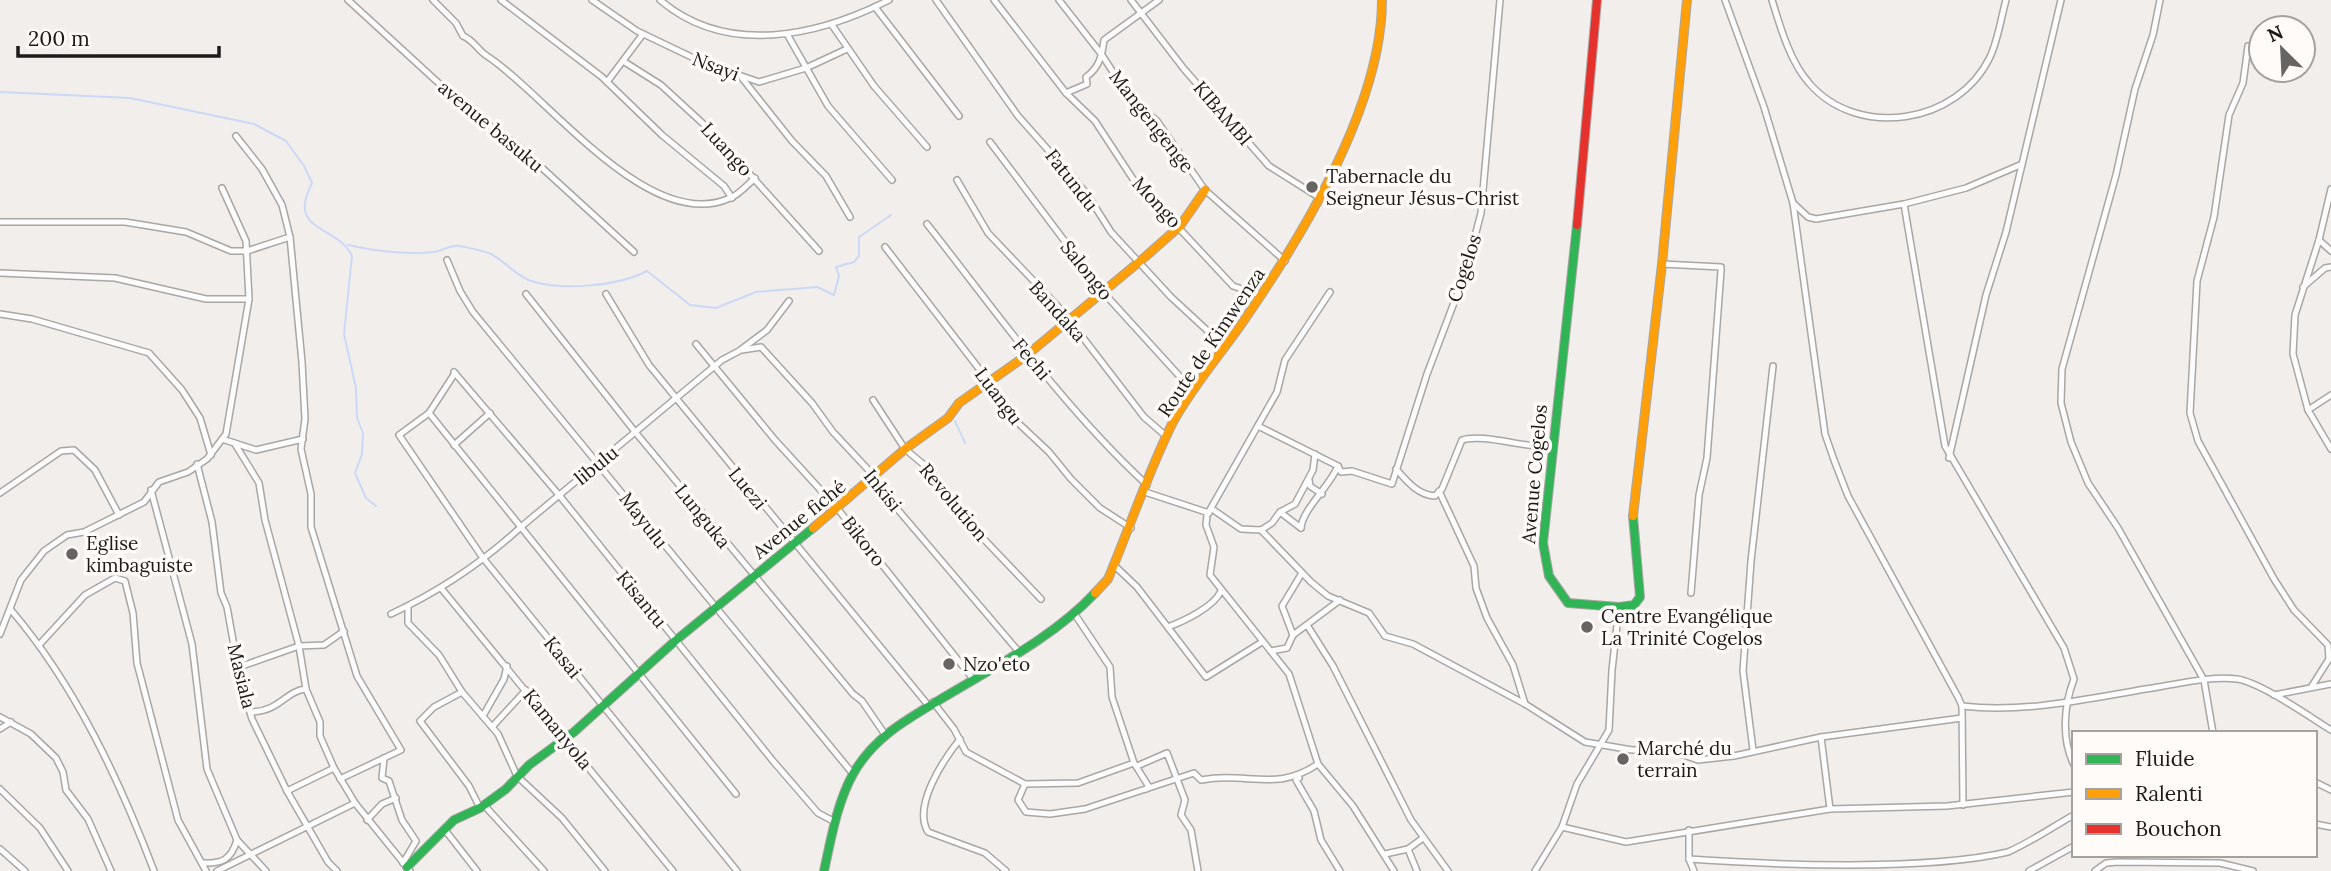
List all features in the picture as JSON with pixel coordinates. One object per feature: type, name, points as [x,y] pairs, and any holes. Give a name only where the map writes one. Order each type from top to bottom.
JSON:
[{"type":"street","name":"avenue basuku","points":[[348,0],[468,110],[517,145],[634,252]]},
{"type":"street","points":[[433,0],[456,23],[463,36],[530,90],[621,171],[677,201],[703,204],[732,198],[755,178]]},
{"type":"street","points":[[501,0],[607,82],[672,143],[724,186],[732,198]]},
{"type":"street","name":"Nsayi","points":[[592,0],[643,34],[704,63],[759,82],[806,68],[847,48]]},
{"type":"street","points":[[660,0],[683,17],[719,31],[751,36],[787,34],[832,25],[889,0]]},
{"type":"street","name":"Fatundu","points":[[936,0],[1018,116],[1087,194],[1111,232],[1224,346]]},
{"type":"street","name":"Mongo","points":[[994,0],[1066,93],[1096,121],[1133,179],[1180,226],[1233,286],[1260,295]]},
{"type":"street","name":"Mangengenge","points":[[1059,0],[1102,55],[1129,97],[1157,121],[1205,190],[1285,261]]},
{"type":"street","points":[[1130,0],[1140,13]]},
{"type":"street","points":[[1066,93],[1087,84],[1086,77],[1094,71],[1102,55],[1104,40],[1131,23],[1159,0]]},
{"type":"street","name":"Route de Kimwenza","points":[[825,871],[835,822],[853,774],[884,733],[1019,652],[1074,613],[1108,579],[1116,567],[1166,436],[1224,346],[1285,261],[1320,198],[1342,150],[1375,62],[1382,23],[1382,0]]},
{"type":"street","name":"Cogelos","points":[[1338,466],[1341,472],[1352,471],[1391,485],[1465,271],[1481,213],[1500,0]]},
{"type":"street","name":"Avenue Cogelos","points":[[1597,0],[1585,157],[1551,447],[1549,501],[1543,542],[1544,559],[1557,593],[1568,603],[1619,607]]},
{"type":"street","points":[[1535,871],[1562,827],[1577,784],[1609,730],[1619,607],[1634,605],[1640,597],[1633,513],[1662,264],[1687,0]]},
{"type":"street","points":[[1725,0],[1764,107],[1793,203],[1825,434],[1848,496],[1936,651],[1962,706],[1963,805]]},
{"type":"street","points":[[1772,0],[1788,43],[1811,85],[1838,106],[1899,119],[1913,117],[1954,98],[1973,78],[1990,57],[2006,0]]},
{"type":"street","points":[[1949,457],[2061,0]]},
{"type":"street","points":[[2160,0],[2153,35],[2135,89],[2116,175],[2062,369],[2061,403],[2071,442],[2088,483],[2118,528],[2204,680],[2213,731]]},
{"type":"street","points":[[875,7],[959,116]]},
{"type":"street","name":"KIBAMBI","points":[[1140,13],[1269,166],[1320,198]]},
{"type":"street","points":[[832,25],[874,86],[927,147]]},
{"type":"street","points":[[607,82],[643,34]]},
{"type":"street","points":[[787,34],[828,106],[892,180]]},
{"type":"street","points":[[2247,53],[2243,83],[2230,115],[2214,217],[2197,281],[2190,413],[2198,441],[2274,579],[2294,610],[2328,645],[2329,659],[2312,686]]},
{"type":"street","name":"Luango","points":[[623,61],[661,85],[693,113],[819,251]]},
{"type":"street","points":[[740,75],[792,141],[826,176],[850,217]]},
{"type":"street","points":[[236,136],[262,169],[282,205],[290,237],[302,362],[301,449],[311,494],[311,527],[357,676],[401,750],[340,779]]},
{"type":"street","name":"Salongo","points":[[990,142],[1102,292],[1194,391]]},
{"type":"street","points":[[1793,203],[1808,217],[1816,219],[1904,204],[1966,188],[2020,165]]},
{"type":"street","name":"Bandaka","points":[[957,180],[988,233],[1069,321],[1144,416],[1166,436]]},
{"type":"street","points":[[0,634],[21,580],[44,551],[67,535],[84,531],[144,502],[159,482],[188,472],[211,455],[226,434],[249,299],[247,251],[243,232],[222,188]]},
{"type":"street","points":[[2331,189],[2319,240],[2295,315],[2293,354],[2308,410],[2331,449]]},
{"type":"street","name":"Avenue fiché","points":[[407,867],[454,820],[482,806],[511,785],[517,776],[566,739],[675,641],[876,477],[905,449],[946,420],[958,403],[990,383],[1069,321],[1180,226],[1205,190]]},
{"type":"street","points":[[1904,204],[1922,325],[1949,457],[2064,648],[2074,679],[2065,702],[2066,746],[2072,760]]},
{"type":"street","points":[[0,222],[117,221],[186,232],[225,249],[247,251],[290,237]]},
{"type":"street","name":"Fechi","points":[[927,224],[1027,355],[1100,440],[1146,488]]},
{"type":"street","points":[[2319,240],[2331,251]]},
{"type":"street","name":"Luangu","points":[[885,247],[990,383],[1015,420],[1049,452],[1100,508],[1131,528]]},
{"type":"street","name":"Mayulu","points":[[447,260],[460,291],[473,312],[853,774]]},
{"type":"street","points":[[1662,264],[1721,267],[1707,458],[1699,495],[1691,593]]},
{"type":"street","points":[[2303,287],[2325,268],[2331,267]]},
{"type":"street","points":[[0,273],[116,278],[206,299],[249,299]]},
{"type":"street","points":[[1330,292],[1285,360],[1277,392],[1210,511],[1206,525],[1214,547],[1210,575],[1221,591],[1231,597],[1291,679],[1318,764],[1353,806],[1394,871]]},
{"type":"street","name":"Lunguka","points":[[526,294],[753,576],[853,694],[862,701],[884,733]]},
{"type":"street","name":"Luezi","points":[[606,294],[642,355],[676,399],[793,544],[960,739],[966,752],[1025,784]]},
{"type":"street","name":"libulu","points":[[391,614],[441,588],[495,552],[522,526],[716,365],[766,330],[789,300]]},
{"type":"street","points":[[0,314],[20,316],[144,349],[189,400],[203,423],[211,455]]},
{"type":"street","name":"Bikoro","points":[[696,344],[775,440],[837,508],[973,680]]},
{"type":"street","name":"Inkisi","points":[[739,351],[761,347],[812,403],[833,432],[876,477],[899,510],[1019,652]]},
{"type":"street","points":[[1753,750],[1743,671],[1751,561],[1773,366]]},
{"type":"street","name":"Kisantu","points":[[429,413],[454,372],[559,495],[675,641],[818,813],[835,822]]},
{"type":"street","points":[[2308,410],[2331,395]]},
{"type":"street","name":"Revolution","points":[[873,400],[905,449],[929,469],[978,533],[1041,599]]},
{"type":"street","points":[[429,413],[736,794]]},
{"type":"street","name":"Kasai","points":[[429,413],[398,435],[483,558],[737,871]]},
{"type":"street","points":[[454,445],[490,413]]},
{"type":"street","points":[[1258,426],[1338,466],[1322,494],[1302,518],[1301,528],[1280,512]]},
{"type":"street","points":[[1396,469],[1402,479],[1427,495],[1435,496],[1462,440],[1477,436],[1490,441],[1551,447]]},
{"type":"street","points":[[222,439],[256,450],[303,439]]},
{"type":"street","points":[[235,444],[259,483],[265,520],[299,646],[306,689],[334,768],[355,803],[407,867]]},
{"type":"street","points":[[0,493],[61,451],[74,450],[95,470],[119,515]]},
{"type":"street","points":[[1146,488],[1210,511],[1241,529],[1261,530],[1272,523],[1280,512],[1295,503],[1309,478],[1315,454]]},
{"type":"street","name":"Masiala","points":[[197,464],[212,522],[221,593],[227,607],[240,680],[256,729],[287,790],[337,871]]},
{"type":"street","points":[[1309,478],[1310,486],[1322,494]]},
{"type":"street","points":[[151,491],[192,644],[207,769],[237,840],[266,871]]},
{"type":"street","points":[[1439,491],[1474,566],[1476,588],[1487,618],[1513,665],[1525,704]]},
{"type":"street","points":[[1261,530],[1301,573],[1328,596],[1369,613],[1385,636],[1413,645],[1525,704],[1564,732],[1585,742],[1632,750],[1666,749],[1698,760],[1734,756],[1821,737],[1962,718]]},
{"type":"street","points":[[1116,567],[1137,587],[1206,677],[1262,642]]},
{"type":"street","points":[[1293,635],[1282,606],[1301,573]]},
{"type":"street","points":[[39,645],[91,590],[115,578],[125,581],[133,613],[137,663],[178,820],[206,871]]},
{"type":"street","name":"Kamanyola","points":[[441,588],[673,871]]},
{"type":"street","points":[[1168,627],[1218,598],[1221,591]]},
{"type":"street","points":[[1271,651],[1287,648],[1293,635],[1339,600]]},
{"type":"street","points":[[408,606],[408,623],[439,655],[462,692],[492,727],[517,776],[562,818],[605,871]]},
{"type":"street","points":[[11,610],[39,645],[97,743],[154,871]]},
{"type":"street","points":[[1074,613],[1110,667],[1112,697],[1135,764],[1149,787],[1144,792]]},
{"type":"street","points":[[1307,625],[1333,666],[1423,838],[1448,871]]},
{"type":"street","points":[[239,667],[299,646],[324,645],[344,631]]},
{"type":"street","points":[[483,716],[504,679],[507,666]]},
{"type":"street","points":[[1962,706],[1980,708],[2065,702],[2204,680],[2239,679],[2274,695],[2331,730]]},
{"type":"street","points":[[2274,695],[2331,684]]},
{"type":"street","points":[[251,712],[270,711],[298,691],[306,689]]},
{"type":"street","points":[[492,727],[526,690]]},
{"type":"street","points":[[462,692],[434,707],[420,721],[482,806],[544,871]]},
{"type":"street","points":[[0,716],[40,741],[56,758],[64,772],[65,790],[88,819],[111,871]]},
{"type":"street","points":[[0,729],[11,722]]},
{"type":"street","points":[[1821,737],[1830,810]]},
{"type":"street","points":[[960,739],[941,763],[930,785],[924,826],[928,832],[988,855],[1006,871]]},
{"type":"street","points":[[1198,871],[1191,831],[1181,815],[1185,800],[1177,779],[1167,753],[1079,783],[1025,784],[1018,800],[1026,811],[1050,814],[1085,810],[1144,792],[1177,779],[1194,773],[1201,780],[1231,776],[1286,781],[1318,764]]},
{"type":"street","points":[[384,758],[382,778],[389,781],[402,820],[416,841],[407,867]]},
{"type":"street","points":[[287,790],[334,768]]},
{"type":"street","points":[[1301,775],[1296,780],[1314,811],[1321,840],[1340,871]]},
{"type":"street","points":[[0,789],[40,828],[68,871]]},
{"type":"street","points":[[1562,827],[1626,842],[1830,810],[1963,805],[2072,792]]},
{"type":"street","points":[[368,820],[382,804],[396,798]]},
{"type":"street","points":[[217,871],[253,856],[308,825],[355,803]]},
{"type":"street","points":[[1689,859],[1850,871],[1966,865],[2008,852],[2072,816]]},
{"type":"street","points":[[1689,830],[1689,859],[1694,871]]},
{"type":"street","points":[[445,831],[477,871]]},
{"type":"street","points":[[1385,854],[1408,849],[1423,838]]},
{"type":"street","points":[[202,863],[225,861],[233,853],[237,840]]},
{"type":"street","points":[[2029,871],[2072,847]]},
{"type":"street","points":[[0,849],[25,871]]},
{"type":"street","points":[[1408,849],[1417,871]]},
{"type":"street","points":[[2095,871],[2106,863],[2118,862],[2220,863],[2253,871]]},
{"type":"waterway","points":[[0,92],[130,98],[254,124],[286,141],[304,166],[312,183],[305,211],[309,220],[336,238],[352,256],[344,334],[356,388],[357,418],[363,433],[362,454],[355,473],[366,498],[376,506]]},
{"type":"waterway","points":[[348,245],[413,253],[434,252],[460,246],[491,254],[531,281],[558,286],[606,283],[647,271],[690,305],[716,308],[756,292],[817,287],[834,295],[839,276],[836,267],[854,262],[859,256],[859,237],[891,215]]},
{"type":"waterway","points":[[955,421],[965,443]]},
{"type":"traffic: fast","points":[[1577,225],[1543,543],[1549,576],[1568,603],[1619,607],[1634,605],[1640,597],[1633,516]]},
{"type":"traffic: fast","points":[[407,867],[454,820],[480,808],[506,789],[529,765],[574,732],[675,641],[813,528]]},
{"type":"traffic: fast","points":[[824,871],[843,797],[853,774],[872,748],[907,720],[1043,637],[1095,593]]},
{"type":"traffic: slow","points":[[1095,593],[1108,579],[1173,422],[1288,254],[1333,171],[1353,127],[1368,84],[1378,41],[1382,0]]},
{"type":"traffic: slow","points":[[1633,516],[1662,264],[1687,0]]},
{"type":"traffic: slow","points":[[813,528],[905,449],[948,418],[959,403],[1027,355],[1145,257],[1180,226],[1205,190]]},
{"type":"traffic: jam","points":[[1577,225],[1597,0]]},
{"type":"place","name":"Tabernacle du Seigneur Jésus-Christ","points":[[1312,187]]},
{"type":"place","name":"Eglise kimbaguiste","points":[[72,554]]},
{"type":"place","name":"Centre Evangélique La Trinité Cogelos","points":[[1587,627]]},
{"type":"place","name":"Nzo'eto","points":[[949,664]]},
{"type":"place","name":"Marché du terrain","points":[[1623,759]]}]
